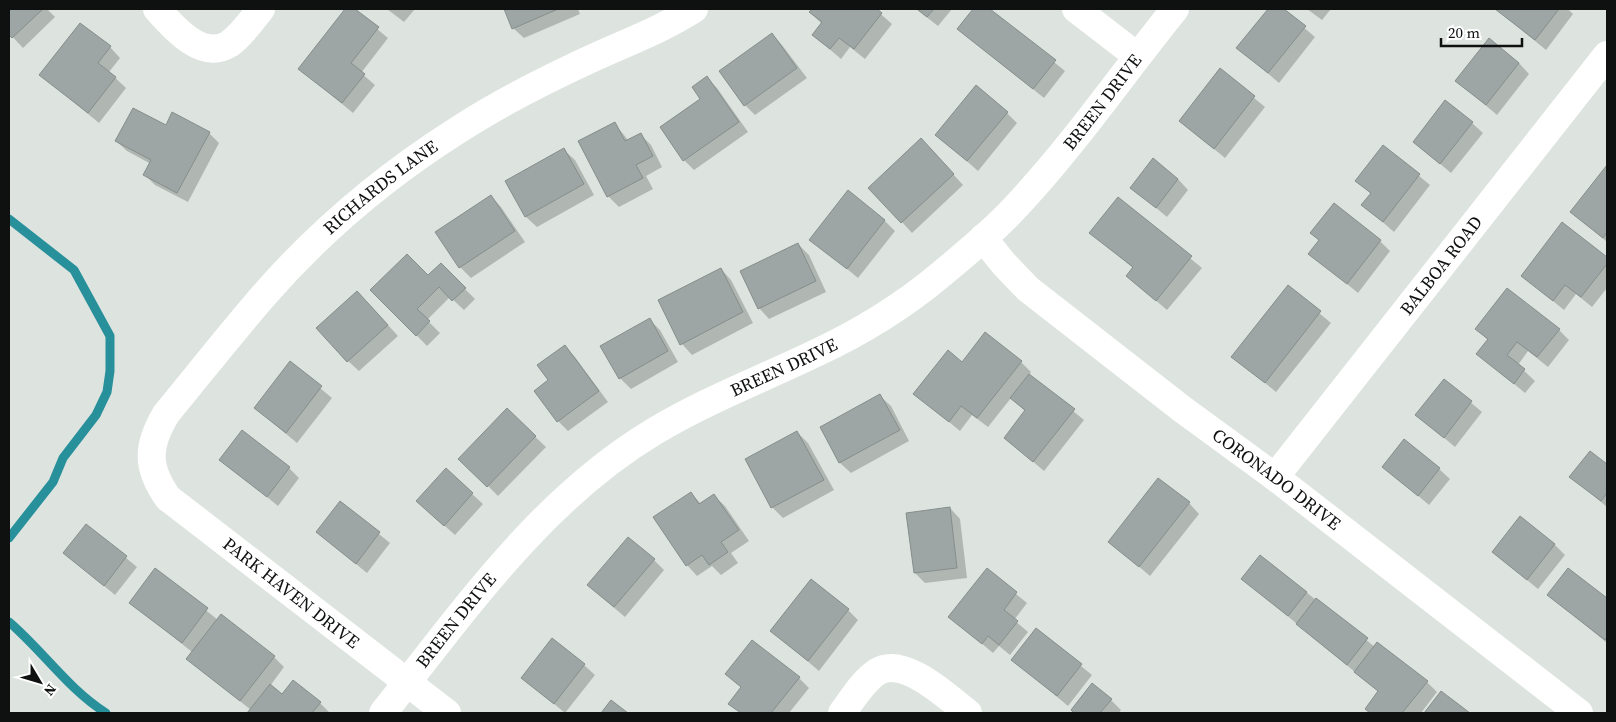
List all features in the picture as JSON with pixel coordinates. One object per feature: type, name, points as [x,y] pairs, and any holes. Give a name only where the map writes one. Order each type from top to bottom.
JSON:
[{"type":"street","points":[[157,9],[180,33],[200,46],[214,49],[229,44],[260,9]]},
{"type":"street","name":"RICHARDS LANE","points":[[151,460],[156,430],[166,414],[266,293],[326,231],[398,170],[459,129],[528,90],[594,57],[665,27],[694,9]]},
{"type":"street","points":[[1076,9],[1137,56]]},
{"type":"street","name":"BREEN DRIVE","points":[[383,713],[493,574],[535,527],[596,472],[654,432],[713,399],[818,352],[878,319],[937,277],[983,238],[1022,200],[1046,172],[1175,9]]},
{"type":"street","name":"BALBOA ROAD","points":[[1275,477],[1607,55]]},
{"type":"street","name":"CORONADO DRIVE","points":[[983,238],[1028,289],[1182,409],[1275,477],[1579,713]]},
{"type":"street","name":"PARK HAVEN DRIVE","points":[[151,460],[160,486],[168,498],[447,713]]},
{"type":"street","points":[[842,713],[877,672],[888,668],[906,670],[928,683],[968,713]]},
{"type":"building","points":[[9,9],[43,9],[12,38],[9,35]]},
{"type":"building","points":[[345,9],[355,9],[379,27],[351,63],[365,74],[342,103],[298,69]]},
{"type":"building","points":[[504,9],[558,9],[512,29]]},
{"type":"building","points":[[812,9],[877,9],[882,13],[854,49],[839,38],[830,49],[812,35],[822,22],[809,12]]},
{"type":"building","points":[[917,9],[934,9],[927,17]]},
{"type":"building","points":[[973,9],[990,9],[1056,60],[1033,89],[957,29]]},
{"type":"building","points":[[1268,9],[1284,9],[1306,26],[1268,73],[1236,48]]},
{"type":"building","points":[[1495,9],[1559,9],[1535,40]]},
{"type":"building","points":[[80,23],[111,46],[98,63],[116,77],[88,113],[39,75]]},
{"type":"building","points":[[772,33],[797,68],[744,106],[719,71]]},
{"type":"building","points":[[1489,38],[1519,63],[1486,105],[1455,81]]},
{"type":"building","points":[[1220,68],[1255,96],[1214,149],[1179,121]]},
{"type":"building","points":[[707,76],[739,122],[683,161],[660,127],[700,99],[692,87]]},
{"type":"building","points":[[976,85],[1008,112],[967,161],[935,135]]},
{"type":"building","points":[[1445,100],[1473,122],[1440,164],[1413,142]]},
{"type":"building","points":[[133,108],[166,125],[172,112],[210,132],[177,193],[143,175],[151,160],[115,141]]},
{"type":"building","points":[[615,122],[625,141],[641,133],[653,156],[636,165],[643,178],[607,197],[578,141]]},
{"type":"building","points":[[921,138],[954,174],[901,223],[868,188]]},
{"type":"building","points":[[1383,145],[1420,174],[1383,222],[1361,205],[1371,193],[1355,181]]},
{"type":"building","points":[[564,148],[584,184],[525,217],[505,181]]},
{"type":"building","points":[[1153,158],[1178,179],[1156,208],[1130,188]]},
{"type":"building","points":[[1607,165],[1607,232],[1603,238],[1570,212]]},
{"type":"building","points":[[848,190],[885,220],[847,269],[809,240]]},
{"type":"building","points":[[491,195],[515,231],[459,268],[435,232]]},
{"type":"building","points":[[1118,197],[1192,256],[1156,301],[1126,276],[1133,267],[1089,233]]},
{"type":"building","points":[[1334,203],[1381,240],[1347,284],[1308,254],[1319,240],[1310,233]]},
{"type":"building","points":[[1562,222],[1607,257],[1607,264],[1581,297],[1565,285],[1553,301],[1521,276]]},
{"type":"building","points":[[798,243],[816,281],[758,309],[740,271]]},
{"type":"building","points":[[407,254],[428,275],[441,263],[466,288],[452,301],[439,287],[417,309],[430,321],[416,336],[370,290]]},
{"type":"building","points":[[721,268],[743,312],[680,345],[658,300]]},
{"type":"building","points":[[1288,285],[1321,311],[1265,383],[1231,357]]},
{"type":"building","points":[[1507,288],[1560,329],[1537,357],[1517,342],[1507,355],[1525,369],[1514,384],[1476,354],[1488,339],[1475,329]]},
{"type":"building","points":[[357,291],[388,325],[347,362],[316,328]]},
{"type":"building","points":[[650,318],[668,351],[619,379],[600,346]]},
{"type":"building","points":[[985,332],[1022,361],[977,418],[961,406],[949,422],[913,394],[948,350],[962,362]]},
{"type":"building","points":[[565,345],[599,391],[557,422],[534,391],[548,380],[537,365]]},
{"type":"building","points":[[290,361],[322,386],[286,433],[254,408]]},
{"type":"building","points":[[1029,374],[1075,409],[1033,462],[1004,438],[1025,410],[1010,398]]},
{"type":"building","points":[[1444,379],[1472,401],[1444,438],[1415,415]]},
{"type":"building","points":[[880,394],[900,430],[839,463],[820,427]]},
{"type":"building","points":[[507,408],[536,436],[487,487],[458,459]]},
{"type":"building","points":[[242,430],[290,467],[267,497],[219,460]]},
{"type":"building","points":[[797,431],[824,480],[771,508],[745,459]]},
{"type":"building","points":[[1404,439],[1440,468],[1418,496],[1382,467]]},
{"type":"building","points":[[1590,451],[1607,464],[1607,493],[1601,501],[1569,477]]},
{"type":"building","points":[[446,468],[473,493],[444,526],[416,501]]},
{"type":"building","points":[[1158,478],[1190,502],[1139,567],[1108,542]]},
{"type":"building","points":[[691,492],[699,504],[714,494],[739,530],[721,542],[728,552],[709,565],[702,555],[686,566],[653,517]]},
{"type":"building","points":[[340,501],[380,532],[356,564],[316,532]]},
{"type":"building","points":[[950,507],[957,568],[914,573],[906,513]]},
{"type":"building","points":[[1520,516],[1555,544],[1527,580],[1492,552]]},
{"type":"building","points":[[86,524],[127,556],[104,586],[63,553]]},
{"type":"building","points":[[628,537],[655,559],[614,607],[587,585]]},
{"type":"building","points":[[1260,555],[1307,592],[1288,616],[1241,579]]},
{"type":"building","points":[[155,568],[208,608],[182,643],[129,603]]},
{"type":"building","points":[[987,568],[1017,592],[1004,610],[1018,621],[999,645],[988,636],[982,644],[948,617]]},
{"type":"building","points":[[1568,568],[1607,598],[1607,637],[1605,640],[1547,595]]},
{"type":"building","points":[[811,579],[849,609],[808,661],[770,631]]},
{"type":"building","points":[[1316,598],[1368,638],[1347,665],[1296,624]]},
{"type":"building","points":[[221,614],[275,656],[240,701],[186,659]]},
{"type":"building","points":[[1036,628],[1082,664],[1057,696],[1011,660]]},
{"type":"building","points":[[552,638],[585,664],[554,704],[521,678]]},
{"type":"building","points":[[752,640],[800,677],[771,713],[741,713],[728,704],[741,687],[725,674]]},
{"type":"building","points":[[1377,642],[1428,681],[1402,713],[1370,713],[1365,709],[1378,691],[1354,672]]},
{"type":"building","points":[[293,680],[321,702],[312,713],[247,713],[270,684],[282,694]]},
{"type":"building","points":[[1092,683],[1112,699],[1100,713],[1074,713],[1071,710]]},
{"type":"building","points":[[1441,691],[1470,713],[1424,713]]},
{"type":"building","points":[[611,700],[628,713],[601,713]]},
{"type":"waterway","points":[[9,219],[74,270],[110,336],[110,371],[107,392],[96,415],[63,458],[53,482],[9,538]]},
{"type":"waterway","points":[[9,622],[80,693],[106,713]]}]
